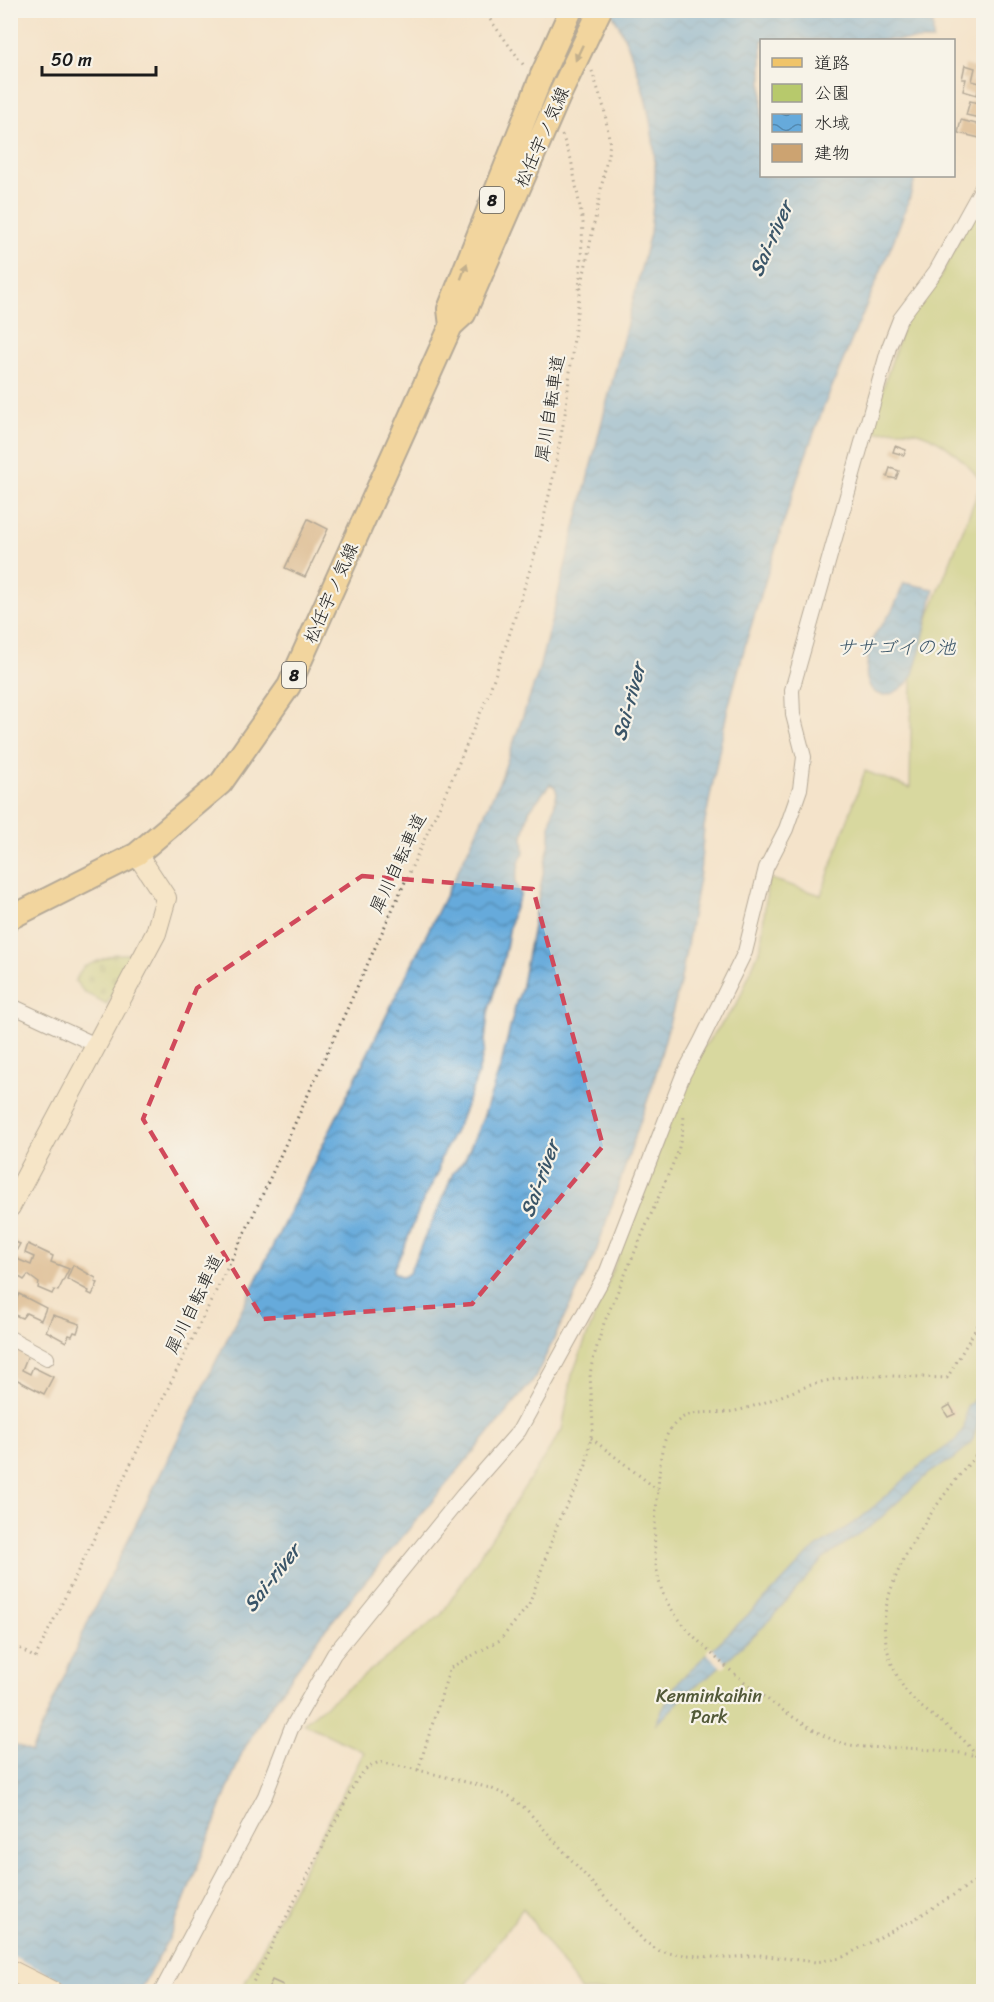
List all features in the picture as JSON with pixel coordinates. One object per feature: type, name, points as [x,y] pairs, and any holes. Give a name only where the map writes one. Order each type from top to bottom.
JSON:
[{"type":"main road","name":"松任宇ノ気線","points":[[451,326],[449,309],[539,80],[571,10]]},
{"type":"main road","name":"松任宇ノ気線","points":[[10,918],[137,854],[221,783],[289,686],[451,326],[464,314],[556,103],[600,10]]},
{"type":"street","points":[[161,1992],[265,1796],[291,1730],[334,1654],[463,1495],[519,1431],[607,1271],[683,1075],[745,952],[766,868],[786,829],[800,789],[804,757],[793,715],[792,690],[889,347],[900,319],[936,271],[984,184]]},
{"type":"street","points":[[10,1208],[156,933],[166,898],[137,854]]},
{"type":"street","points":[[10,1005],[96,1045]]},
{"type":"street","points":[[10,1338],[47,1358]]},
{"type":"street","points":[[10,1970],[53,1992]]},
{"type":"path","points":[[483,10],[539,80]]},
{"type":"path","name":"犀川自転車道","points":[[10,1642],[35,1658],[250,1222],[447,790],[488,694],[508,639],[540,534],[565,414],[578,304],[610,144],[604,108],[591,68]]},
{"type":"path","points":[[556,103],[571,159],[582,223],[578,304]]},
{"type":"path","points":[[418,1770],[450,1668],[500,1640],[529,1605],[560,1517],[579,1484],[586,1466],[593,1425],[590,1375],[592,1363],[604,1323],[678,1152],[684,1110]]},
{"type":"path","points":[[984,1315],[947,1378],[884,1376],[821,1382],[737,1411],[689,1415],[679,1419],[667,1435],[662,1452],[655,1541],[661,1589],[677,1617],[727,1668],[812,1730],[840,1743],[856,1746],[907,1748],[984,1758]]},
{"type":"path","points":[[591,1438],[658,1490]]},
{"type":"path","points":[[976,1756],[969,1744],[922,1709],[904,1688],[891,1664],[885,1622],[893,1584],[921,1529],[957,1478],[984,1446]]},
{"type":"path","points":[[248,1992],[357,1779],[366,1768],[379,1762],[490,1788],[509,1796],[526,1809],[645,1941],[659,1951],[674,1954],[724,1958],[759,1955],[816,1962],[841,1958],[913,1920],[984,1876]]},
{"type":"highlighted area","points":[[362,876],[533,889],[603,1146],[472,1304],[263,1319],[143,1119],[197,988]]},
{"type":"green space","name":"Kenminkaihin Park","points":[[983,192],[983,1991],[581,1991],[523,1908],[462,1991],[240,1992],[364,1752],[303,1723],[441,1615],[562,1430],[572,1375],[690,1069],[737,1004],[761,946],[768,878],[821,895],[865,771],[910,788],[912,677],[929,615],[982,482],[956,455],[924,434],[900,430],[871,433],[877,406],[906,318],[938,281]]},
{"type":"green space","points":[[115,954],[133,954],[107,1004],[85,993],[75,981],[83,967]]},
{"type":"water","name":"Sai-river","points":[[611,11],[933,11],[933,39],[760,39],[760,177],[916,177],[893,242],[824,406],[800,471],[747,639],[727,712],[704,827],[700,873],[680,984],[653,1084],[596,1252],[535,1378],[324,1631],[262,1718],[242,1753],[169,1939],[139,1991],[11,1992],[10,1794],[17,1780],[11,1777],[11,1753],[14,1744],[31,1752],[90,1617],[467,852],[501,778],[538,673],[650,233],[655,173],[654,145],[642,85],[628,46]],"holes":[[[550,784],[555,787],[557,793],[550,825],[550,842],[521,990],[501,1065],[483,1118],[465,1159],[453,1173],[409,1273],[403,1277],[393,1272],[394,1268],[420,1207],[438,1173],[440,1160],[459,1123],[476,1080],[484,1051],[488,1013],[504,958],[512,915],[521,894],[515,882],[524,853],[523,836],[529,811]]]},
{"type":"water","name":"ササゴイの池","points":[[904,583],[934,589],[912,677],[895,692],[882,695],[871,688],[867,679],[869,651],[873,638],[890,613]]},
{"type":"water","points":[[983,1385],[983,1415],[979,1419],[969,1445],[952,1460],[930,1472],[874,1524],[824,1558],[765,1625],[707,1678],[692,1688],[656,1723],[680,1680],[810,1552],[862,1517],[921,1465],[956,1440],[964,1428],[967,1406]]},
{"type":"pier","points":[[711,1647],[727,1664],[722,1668],[706,1652]]},
{"type":"pier","points":[[11,1955],[82,1991],[28,1991],[10,1983]]},
{"type":"building","points":[[965,65],[975,68],[972,81],[980,83],[977,95],[963,91],[966,79],[962,79]]},
{"type":"building","points":[[970,101],[984,104],[984,119],[966,115]]},
{"type":"building","points":[[961,120],[984,126],[984,139],[958,133]]},
{"type":"building","points":[[895,446],[906,450],[904,455],[893,452]]},
{"type":"building","points":[[890,468],[899,471],[896,479],[887,477]]},
{"type":"building","points":[[308,519],[328,529],[305,577],[285,568]]},
{"type":"building","points":[[15,1242],[20,1244],[16,1251],[12,1249]]},
{"type":"building","points":[[28,1244],[53,1256],[51,1262],[69,1269],[58,1291],[54,1290],[52,1294],[38,1288],[39,1283],[28,1275],[24,1280],[11,1272],[17,1259],[31,1265],[34,1257],[25,1253]]},
{"type":"building","points":[[73,1265],[96,1278],[95,1282],[98,1283],[92,1295],[67,1279]]},
{"type":"building","points":[[10,1287],[17,1290],[10,1303]]},
{"type":"building","points":[[19,1294],[46,1308],[41,1320],[26,1313],[22,1318],[10,1313]]},
{"type":"building","points":[[53,1315],[80,1324],[77,1333],[69,1335],[66,1342],[46,1331]]},
{"type":"building","points":[[13,1348],[28,1355],[22,1370],[30,1374],[33,1367],[53,1377],[44,1394],[10,1376],[10,1353]]},
{"type":"building","points":[[950,1405],[955,1414],[948,1417],[943,1409]]},
{"type":"building","points":[[272,1980],[283,1985],[281,1992],[267,1992]]}]
